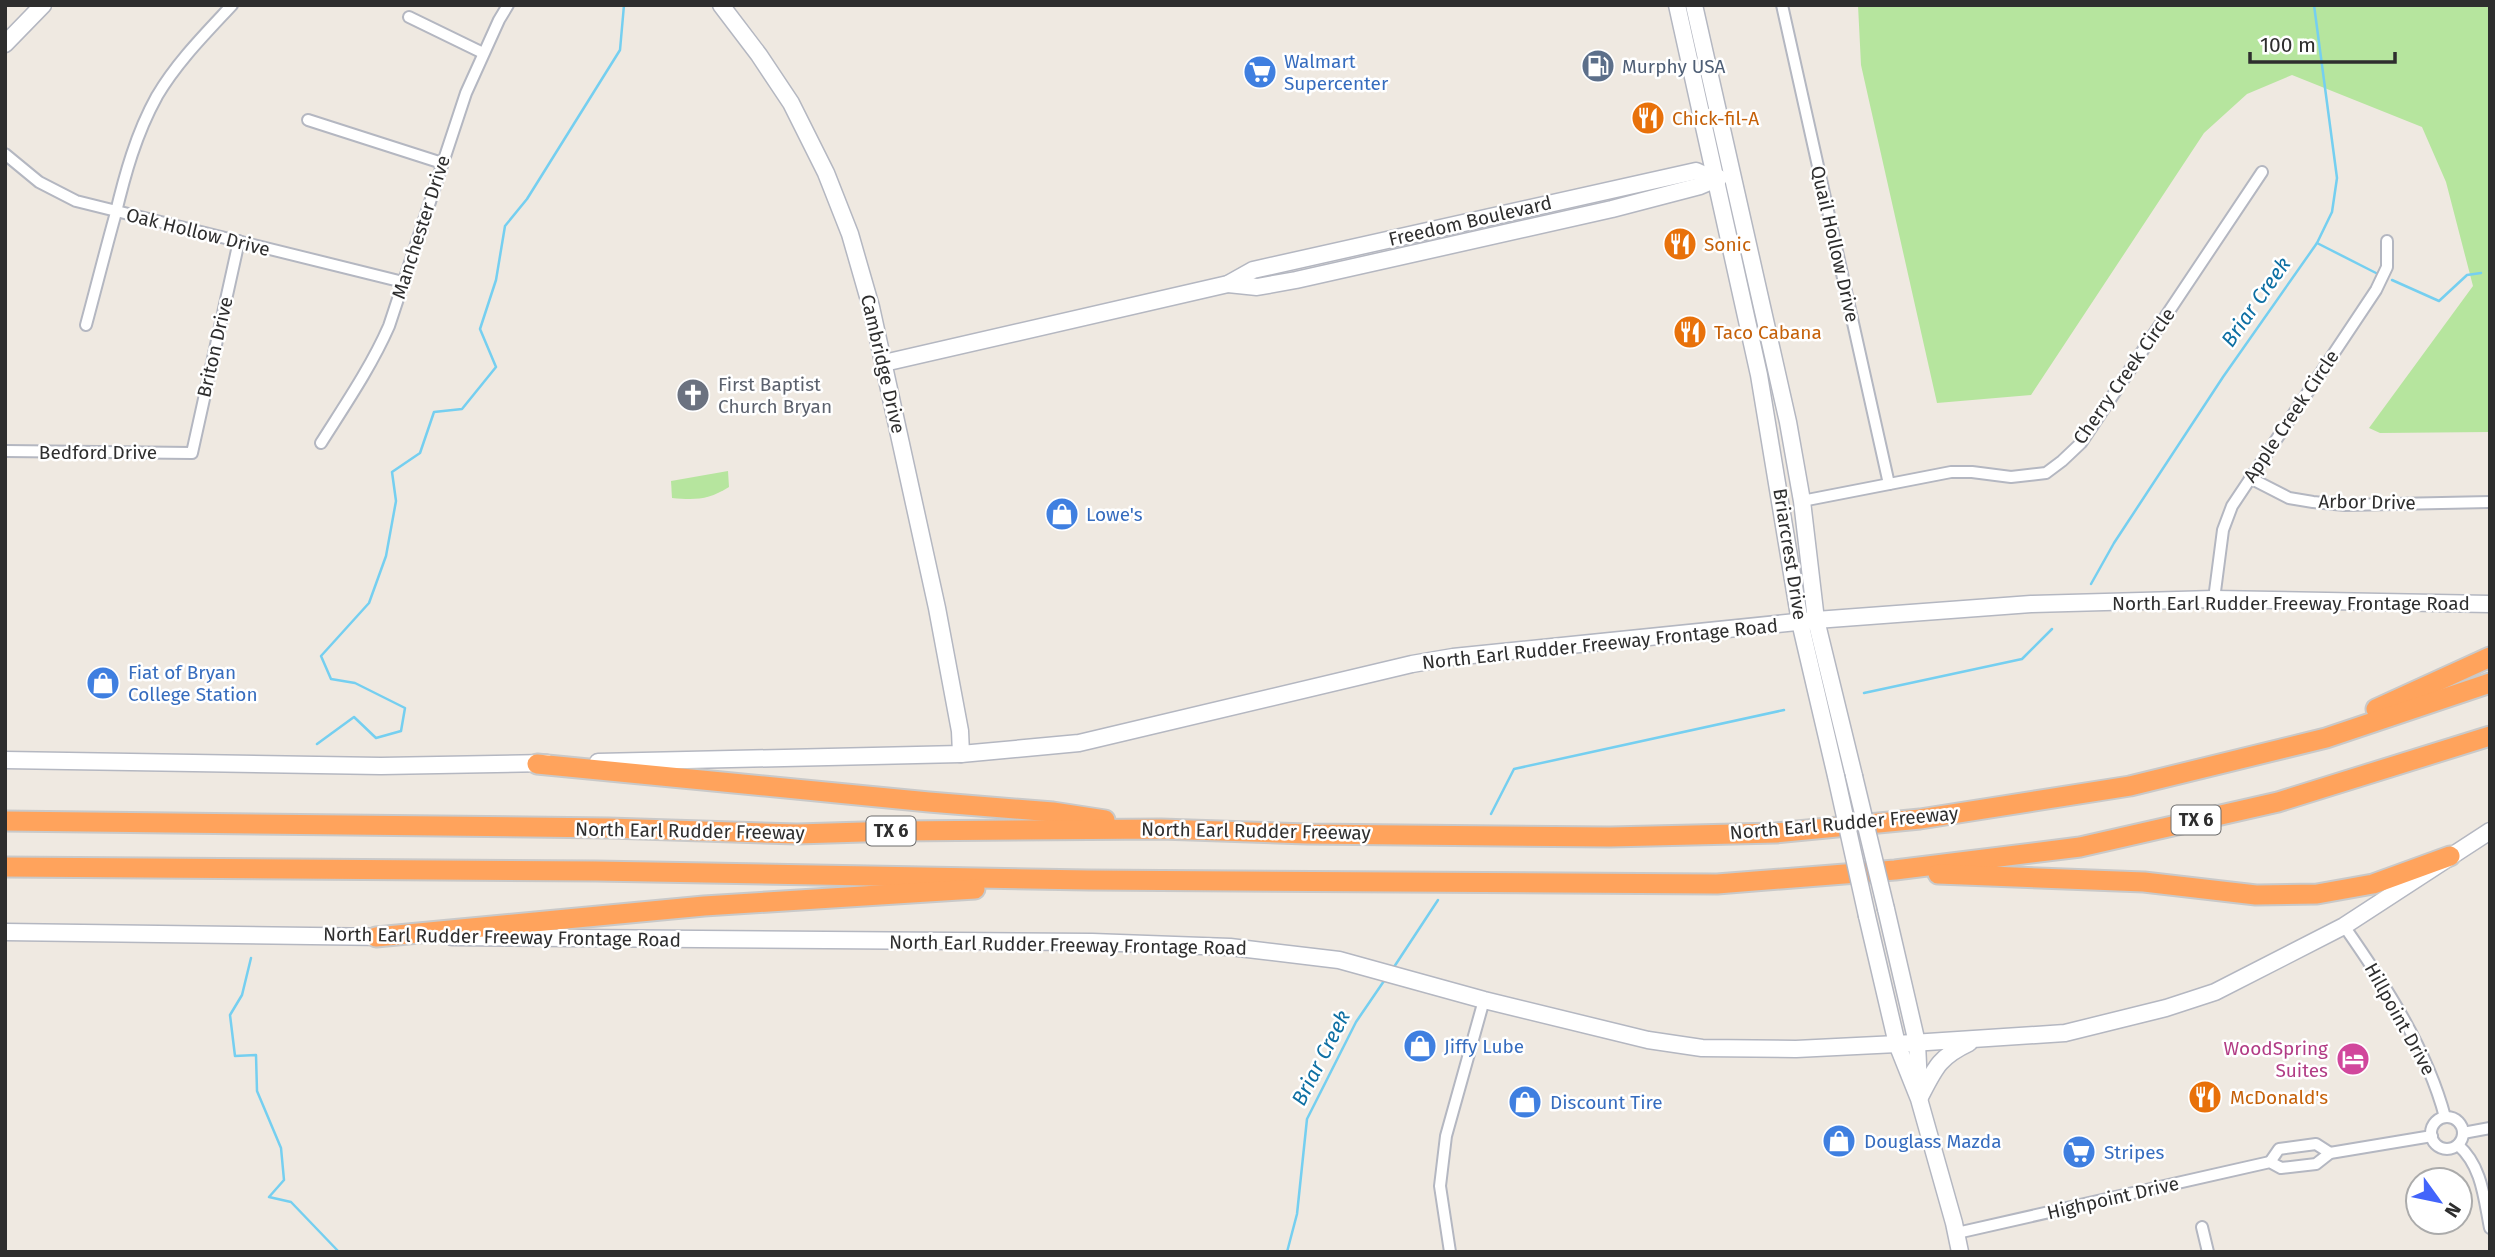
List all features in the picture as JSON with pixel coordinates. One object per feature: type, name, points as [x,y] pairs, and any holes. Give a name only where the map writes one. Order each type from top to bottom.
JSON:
[{"type":"highway","points":[[2234,761],[2372,711],[2490,657]]},
{"type":"highway","name":"North Earl Rudder Freeway","points":[[5,821],[609,828],[797,834],[1161,829],[1307,834],[1611,837],[1776,833],[1920,819],[2117,788],[2326,738],[2490,683]]},
{"type":"highway","name":"TX 6","points":[[5,867],[583,870],[1088,880],[1717,884],[1895,870],[2080,847],[2277,802],[2490,736]]},
{"type":"highway","points":[[537,764],[1053,812],[1161,829]]},
{"type":"highway","points":[[1895,870],[2144,883],[2256,895],[2318,894],[2373,884],[2450,856]]},
{"type":"highway","points":[[376,937],[704,906],[1088,880]]},
{"type":"main road","points":[[5,44],[43,5]]},
{"type":"main road","name":"Cambridge Drive","points":[[721,5],[760,55],[791,103],[826,173],[850,234],[884,363],[937,608],[960,731],[961,754]]},
{"type":"main road","name":"Briarcrest Drive","points":[[1677,5],[1759,375],[1836,776],[1867,916],[1897,1044],[1919,1099],[1960,1252]]},
{"type":"main road","name":"Briarcrest Drive","points":[[1694,5],[1787,422],[1802,501],[1808,621],[1854,776],[1886,909],[1917,1043],[1919,1099]]},
{"type":"main road","name":"Freedom Boulevard","points":[[884,363],[1228,284],[1253,270],[1542,205],[1696,171],[1714,179]]},
{"type":"main road","name":"Freedom Boulevard","points":[[1228,284],[1257,287],[1364,264],[1612,209],[1700,186],[1732,174]]},
{"type":"main road","points":[[1542,205],[1546,223]]},
{"type":"main road","points":[[1458,224],[1462,242]]},
{"type":"main road","points":[[1360,246],[1364,264]]},
{"type":"main road","name":"North Earl Rudder Freeway Frontage Road","points":[[5,760],[381,766],[961,754],[1079,743],[1399,667],[1453,657],[1583,642],[2031,604],[2214,599],[2490,604]]},
{"type":"main road","name":"North Earl Rudder Freeway Frontage Road","points":[[5,932],[1078,942],[1230,947],[1339,960],[1484,1000],[1648,1040],[1702,1048],[1796,1049],[2065,1033],[2166,1008],[2215,992],[2344,926],[2490,831]]},
{"type":"main road","points":[[1919,1099],[1937,1065],[1950,1052],[1980,1039]]},
{"type":"street","points":[[86,325],[132,153],[158,95],[194,45],[232,5]]},
{"type":"street","name":"Manchester Drive","points":[[321,443],[379,348],[466,93],[508,5]]},
{"type":"street","name":"Quail Hollow Drive","points":[[1782,5],[1889,484]]},
{"type":"street","points":[[409,17],[483,53]]},
{"type":"street","points":[[308,120],[442,163]]},
{"type":"street","name":"Oak Hollow Drive","points":[[5,154],[39,182],[76,201],[403,282]]},
{"type":"street","name":"Cherry Creek Circle","points":[[1802,501],[1951,472],[2029,476],[2046,472],[2062,461],[2081,443],[2262,172]]},
{"type":"street","name":"Apple Creek Circle","points":[[2214,599],[2223,530],[2232,506],[2376,290],[2387,267],[2388,241]]},
{"type":"street","name":"Briton Drive","points":[[192,453],[239,242]]},
{"type":"street","name":"Bedford Drive","points":[[5,451],[192,453]]},
{"type":"street","name":"Arbor Drive","points":[[2250,478],[2289,498],[2313,502],[2345,505],[2490,502]]},
{"type":"street","name":"Hillpoint Drive","points":[[2344,926],[2420,1048],[2435,1082],[2445,1117]]},
{"type":"street","points":[[1450,1252],[1440,1186],[1446,1136],[1484,1000]]},
{"type":"street","points":[[2445,1117],[2460,1123],[2463,1133],[2458,1145],[2448,1149],[2442,1148],[2432,1136],[2433,1126],[2445,1117]]},
{"type":"street","points":[[2463,1133],[2490,1128]]},
{"type":"street","name":"Highpoint Drive","points":[[1957,1233],[2270,1162],[2281,1168],[2316,1164],[2330,1153],[2432,1136]]},
{"type":"street","name":"Highpoint Drive","points":[[2270,1162],[2279,1149],[2316,1144],[2330,1153]]},
{"type":"street","points":[[2458,1145],[2468,1154],[2478,1173],[2490,1228]]},
{"type":"street","points":[[2202,1227],[2208,1252]]},
{"type":"green space","points":[[1858,5],[2490,5],[2490,432],[2380,433],[2369,428],[2473,286],[2446,182],[2422,127],[2292,75],[2247,94],[2204,133],[2031,395],[1937,403],[1861,65]]},
{"type":"green space","points":[[728,471],[729,487],[722,491],[702,498],[672,498],[671,481]]},
{"type":"waterway","points":[[317,744],[354,717],[376,738],[401,731],[405,708],[355,683],[331,679],[321,656],[369,603],[386,556],[396,501],[392,472],[420,453],[434,412],[462,409],[496,367],[480,329],[496,280],[505,226],[527,199],[620,50],[624,5]]},
{"type":"waterway","name":"Briar Creek","points":[[2091,584],[2114,543],[2223,377],[2317,243],[2332,212],[2337,178],[2314,5]]},
{"type":"waterway","points":[[2317,243],[2376,273]]},
{"type":"waterway","points":[[2392,280],[2439,301],[2467,275],[2481,273]]},
{"type":"waterway","name":"Briar Creek","points":[[1864,693],[2022,659],[2052,629]]},
{"type":"waterway","name":"Briar Creek","points":[[1491,814],[1514,769],[1784,710]]},
{"type":"waterway","name":"Briar Creek","points":[[1392,970],[1438,900]]},
{"type":"waterway","points":[[251,958],[242,995],[230,1015],[235,1056],[256,1055],[257,1091],[281,1148],[284,1180],[269,1197],[291,1202],[339,1252]]},
{"type":"waterway","name":"Briar Creek","points":[[1287,1252],[1297,1214],[1307,1119],[1356,1022],[1386,978]]},
{"type":"place","name":"Murphy USA","points":[[1598,66]]},
{"type":"place","name":"Walmart Supercenter","points":[[1260,72]]},
{"type":"place","name":"Chick-fil-A","points":[[1648,118]]},
{"type":"place","name":"Sonic","points":[[1680,244]]},
{"type":"place","name":"Taco Cabana","points":[[1690,332]]},
{"type":"place","name":"First Baptist Church Bryan","points":[[693,395]]},
{"type":"place","name":"Lowe's","points":[[1062,514]]},
{"type":"place","name":"Fiat of Bryan College Station","points":[[103,683]]},
{"type":"place","name":"Jiffy Lube","points":[[1420,1046]]},
{"type":"place","name":"WoodSpring Suites","points":[[2353,1059]]},
{"type":"place","name":"McDonald's","points":[[2205,1097]]},
{"type":"place","name":"Discount Tire","points":[[1525,1102]]},
{"type":"place","name":"Douglass Mazda","points":[[1839,1141]]},
{"type":"place","name":"Stripes","points":[[2079,1152]]}]
